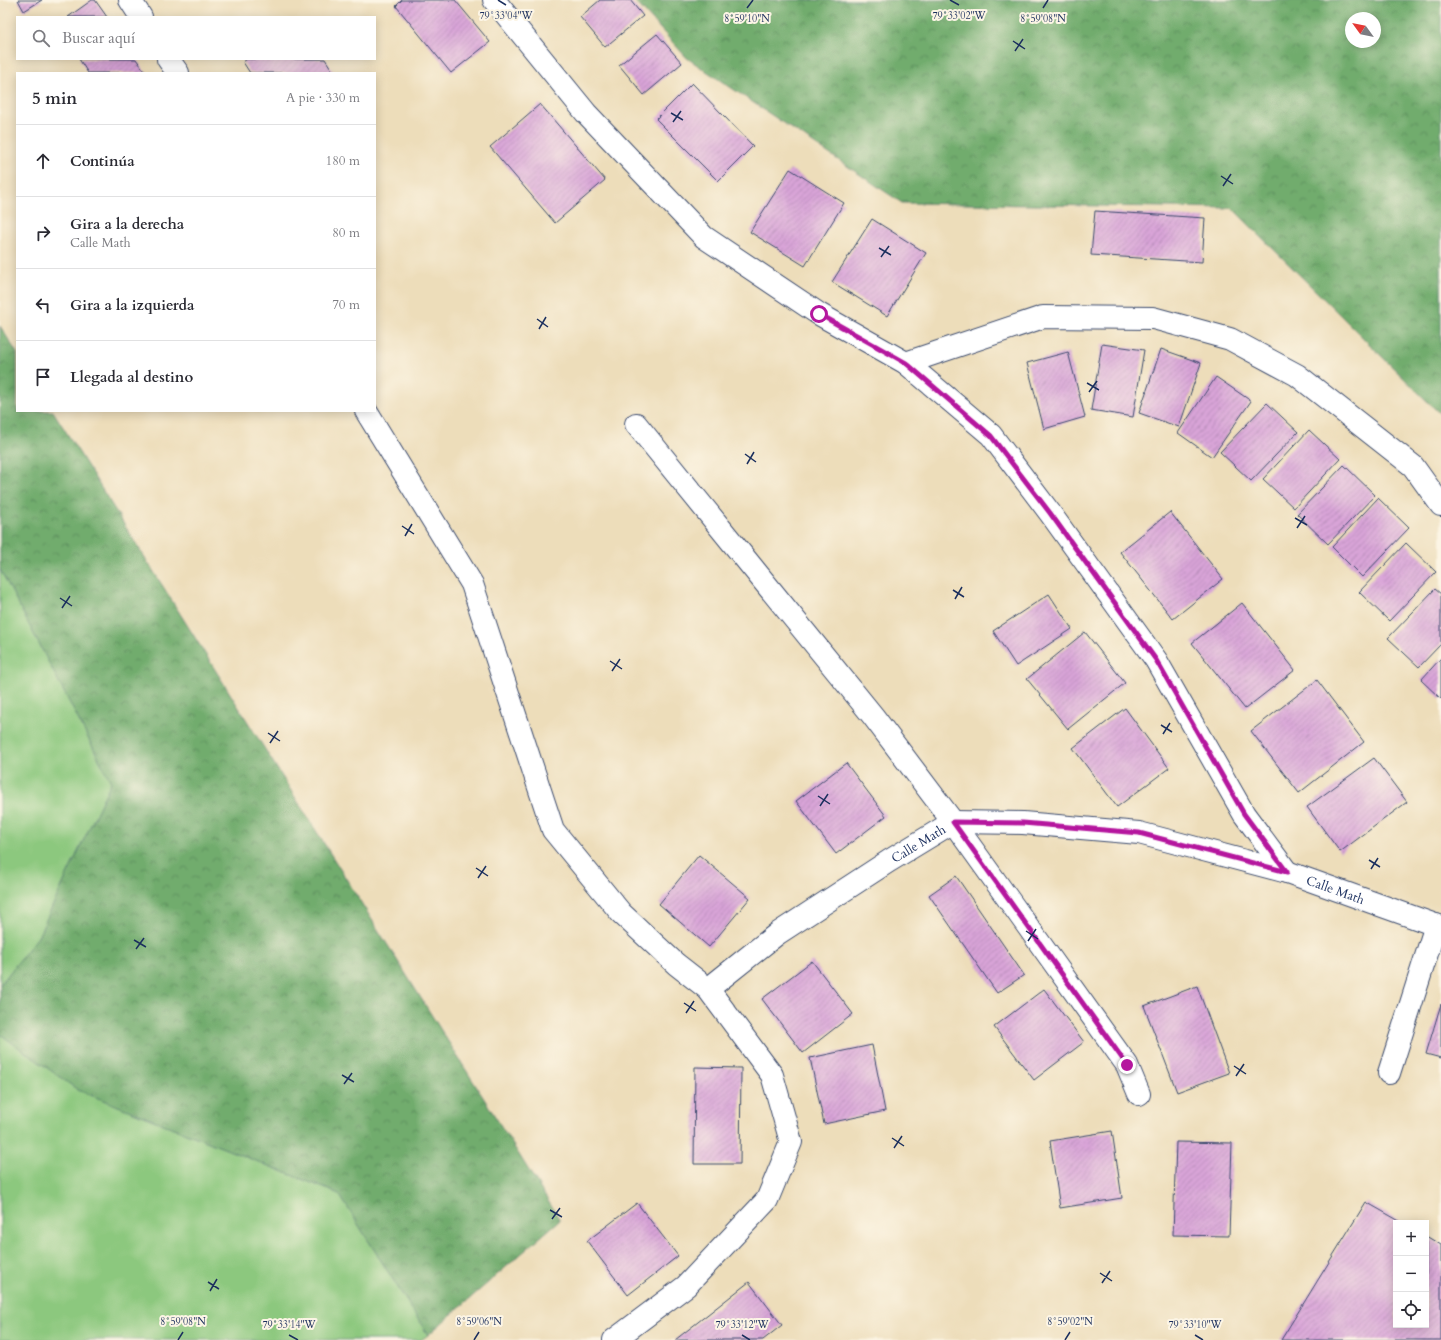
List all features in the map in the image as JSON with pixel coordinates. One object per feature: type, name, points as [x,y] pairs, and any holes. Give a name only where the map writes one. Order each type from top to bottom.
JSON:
[{"type":"street","points":[[130,0],[140,16]]},
{"type":"street","points":[[494,0],[586,113],[704,237],[819,314],[906,363],[991,436],[1050,513],[1156,660],[1244,814],[1287,872]]},
{"type":"street","points":[[169,60],[177,72]]},
{"type":"street","points":[[906,363],[1043,317],[1153,318],[1230,339],[1297,375],[1414,466],[1441,505]]},
{"type":"street","points":[[367,412],[472,584],[553,830],[621,913],[676,964],[708,989],[772,1075],[791,1142],[767,1200],[686,1286],[614,1340]]},
{"type":"street","points":[[636,424],[873,716],[953,822],[1127,1065],[1139,1094]]},
{"type":"street","name":"Calle Math","points":[[708,989],[777,934],[889,861],[953,822],[1023,823],[1139,833],[1287,872],[1439,926]]},
{"type":"street","points":[[1389,1073],[1439,926]]},
{"type":"green space","points":[[634,0],[1441,0],[1441,415],[1232,208],[902,203],[687,58]]},
{"type":"green space","points":[[0,326],[16,351],[16,412],[54,412],[560,1220],[428,1335],[339,1194],[78,1090],[0,1034],[0,985],[38,937],[111,782],[0,569]]},
{"type":"green space","points":[[0,569],[111,782],[38,937],[0,985]]},
{"type":"green space","points":[[0,1034],[78,1090],[339,1194],[428,1335],[421,1340],[0,1340]]},
{"type":"building","points":[[18,0],[42,0],[24,11]]},
{"type":"building","points":[[92,0],[95,0],[106,16],[69,16]]},
{"type":"building","points":[[402,0],[455,0],[490,42],[451,73],[396,6]]},
{"type":"building","points":[[600,0],[630,0],[643,16],[605,47],[580,17]]},
{"type":"building","points":[[657,34],[682,63],[644,95],[619,65]]},
{"type":"building","points":[[80,60],[137,60],[145,72],[87,72]]},
{"type":"building","points":[[246,60],[326,60],[333,72],[249,72],[243,62]]},
{"type":"building","points":[[692,83],[753,146],[718,181],[656,119]]},
{"type":"building","points":[[540,104],[605,180],[555,223],[490,147]]},
{"type":"building","points":[[790,169],[844,203],[805,266],[750,232]]},
{"type":"building","points":[[1095,211],[1205,218],[1202,262],[1091,255]]},
{"type":"building","points":[[872,219],[926,253],[887,316],[832,282]]},
{"type":"building","points":[[1102,344],[1144,350],[1133,417],[1091,410]]},
{"type":"building","points":[[1161,349],[1201,363],[1179,427],[1139,413]]},
{"type":"building","points":[[1068,352],[1085,417],[1044,429],[1027,363]]},
{"type":"building","points":[[1216,377],[1251,401],[1212,457],[1178,433]]},
{"type":"building","points":[[1267,403],[1298,432],[1251,481],[1220,452]]},
{"type":"building","points":[[1309,430],[1340,459],[1294,508],[1263,479]]},
{"type":"building","points":[[1344,465],[1375,495],[1328,544],[1297,514]]},
{"type":"building","points":[[1378,498],[1409,528],[1362,577],[1332,547]]},
{"type":"building","points":[[1170,512],[1223,579],[1173,619],[1120,552]]},
{"type":"building","points":[[1406,543],[1436,572],[1389,621],[1359,592]]},
{"type":"building","points":[[1435,589],[1441,594],[1441,644],[1419,667],[1388,638]]},
{"type":"building","points":[[1049,594],[1072,629],[1016,666],[993,631]]},
{"type":"building","points":[[1242,603],[1295,670],[1245,709],[1192,643]]},
{"type":"building","points":[[1085,632],[1125,683],[1068,729],[1027,679]]},
{"type":"building","points":[[1441,658],[1441,699],[1421,680]]},
{"type":"building","points":[[1317,680],[1364,742],[1299,793],[1251,731]]},
{"type":"building","points":[[1125,708],[1169,768],[1117,807],[1073,748]]},
{"type":"building","points":[[1374,758],[1407,802],[1340,852],[1307,807]]},
{"type":"building","points":[[846,763],[886,816],[836,854],[796,801]]},
{"type":"building","points":[[699,855],[750,898],[709,947],[659,904]]},
{"type":"building","points":[[956,876],[1024,975],[997,993],[929,895]]},
{"type":"building","points":[[812,961],[853,1014],[803,1053],[762,999]]},
{"type":"building","points":[[1197,986],[1229,1073],[1177,1092],[1144,1006]]},
{"type":"building","points":[[1044,989],[1084,1042],[1034,1080],[994,1027]]},
{"type":"building","points":[[1441,1004],[1441,1058],[1426,1054]]},
{"type":"building","points":[[872,1045],[885,1111],[824,1124],[810,1058]]},
{"type":"building","points":[[695,1067],[741,1068],[740,1164],[694,1164]]},
{"type":"building","points":[[1112,1131],[1122,1198],[1060,1208],[1050,1141]]},
{"type":"building","points":[[1176,1142],[1232,1143],[1229,1236],[1173,1235]]},
{"type":"building","points":[[1366,1202],[1398,1220],[1393,1220],[1393,1328],[1429,1328],[1429,1238],[1441,1245],[1441,1340],[1281,1340]]},
{"type":"building","points":[[637,1203],[678,1256],[628,1295],[587,1241]]},
{"type":"building","points":[[749,1282],[782,1325],[763,1340],[675,1340]]},
{"type":"route","points":[[819,314],[906,363],[991,436],[1050,513],[1156,660],[1244,814],[1287,872],[1139,833],[1023,823],[953,822],[1127,1065]]}]
